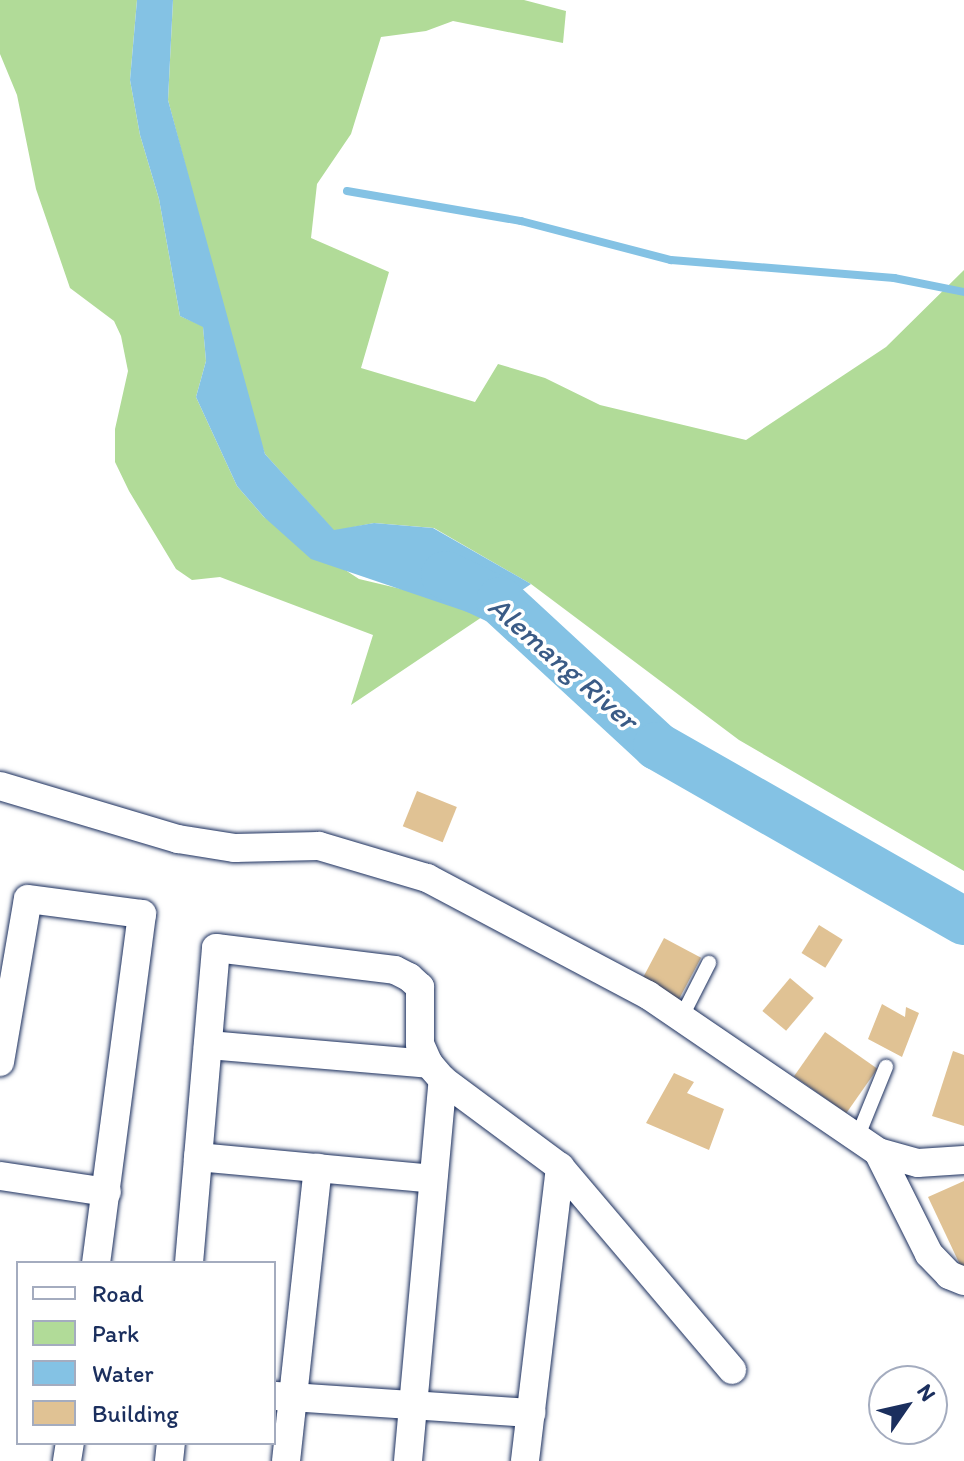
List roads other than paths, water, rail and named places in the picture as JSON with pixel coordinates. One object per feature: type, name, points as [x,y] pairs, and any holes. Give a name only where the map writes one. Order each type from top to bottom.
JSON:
[{"type":"street","points":[[0,786],[178,839],[235,848],[319,846],[427,878],[681,1018],[868,1145],[918,1163],[964,1160]]},
{"type":"street","points":[[0,1062],[28,899],[142,914],[96,1261]]},
{"type":"street","points":[[189,1261],[216,948],[395,970],[420,987],[420,1044],[436,1072],[560,1167],[732,1370]]},
{"type":"street","points":[[208,1045],[436,1072]]},
{"type":"street","points":[[408,1461],[433,1179],[436,1072]]},
{"type":"street","points":[[868,1145],[929,1254],[949,1275],[964,1281]]},
{"type":"street","points":[[198,1157],[433,1179]]},
{"type":"street","points":[[525,1461],[560,1167]]},
{"type":"street","points":[[286,1461],[284,1396],[318,1168]]},
{"type":"street","points":[[0,1176],[107,1192]]},
{"type":"street","points":[[284,1396],[531,1413]]},
{"type":"lane","points":[[681,1018],[709,963]]},
{"type":"lane","points":[[868,1145],[886,1067]]},
{"type":"water","points":[[137,0],[173,0],[168,100],[265,454],[334,530],[374,523],[433,528],[531,584],[482,617],[311,559],[264,517],[237,486],[196,397],[206,361],[203,327],[180,316],[159,199],[140,135],[130,80]]},
{"type":"waterway","points":[[347,191],[521,221],[671,260],[894,278],[964,292]]},
{"type":"waterway","name":"Alemang River","points":[[445,575],[500,601],[657,746],[964,921]]}]
